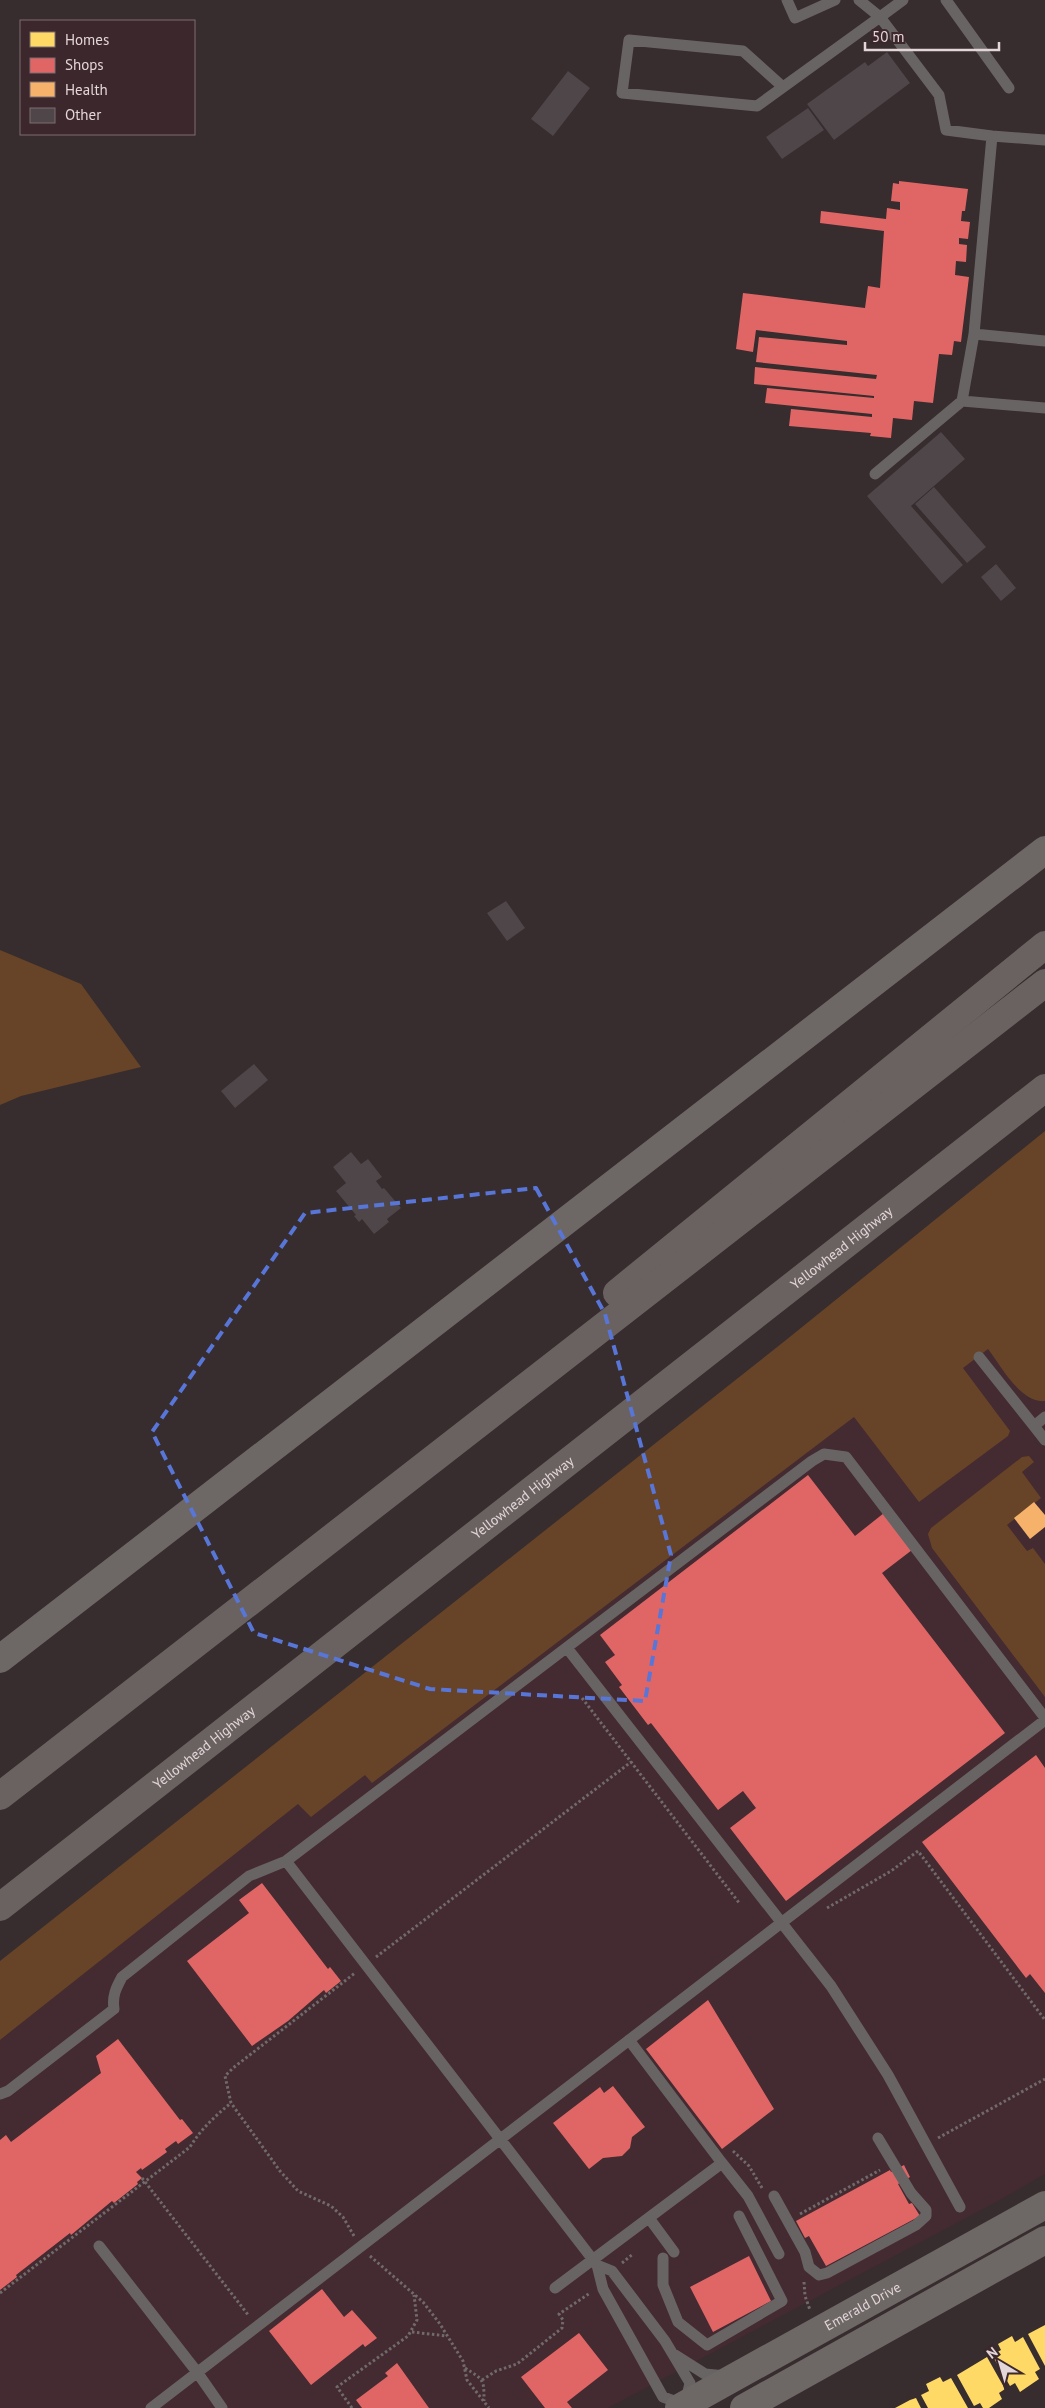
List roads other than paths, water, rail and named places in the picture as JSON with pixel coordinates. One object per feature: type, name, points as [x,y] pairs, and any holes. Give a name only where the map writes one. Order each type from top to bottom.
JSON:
[{"type":"highway","points":[[416,1473],[538,1357],[1045,945]]},
{"type":"highway","points":[[0,1796],[1045,983]]},
{"type":"highway","name":"Yellowhead Highway","points":[[0,1906],[1045,1088]]},
{"type":"street","points":[[0,1659],[1045,850]]},
{"type":"street","name":"Emerald Drive","points":[[682,2406],[1045,2205]]},
{"type":"street","points":[[744,2408],[1045,2240]]},
{"type":"lane","points":[[787,0],[796,18],[835,0]]},
{"type":"lane","points":[[859,0],[880,17],[939,94],[946,130],[1045,140]]},
{"type":"lane","points":[[783,87],[743,51],[629,40],[622,93],[756,106],[783,87],[903,0]]},
{"type":"lane","points":[[946,0],[1009,88]]},
{"type":"lane","points":[[876,474],[962,401],[974,334],[992,136]]},
{"type":"lane","points":[[974,334],[1045,341]]},
{"type":"lane","points":[[962,401],[1045,408]]},
{"type":"lane","points":[[979,1357],[1045,1440]]},
{"type":"lane","points":[[1034,1426],[1045,1417]]},
{"type":"lane","points":[[0,2094],[8,2091],[114,2009],[113,2000],[116,1988],[122,1977],[249,1876],[286,1861],[568,1648],[812,1460],[824,1454],[846,1457],[1045,1719],[151,2408]]},
{"type":"lane","points":[[568,1648],[831,1986],[869,2043],[960,2207]]},
{"type":"lane","points":[[286,1861],[595,2262],[600,2282],[663,2397],[682,2406],[690,2383],[672,2352],[612,2271],[595,2262]]},
{"type":"lane","points":[[629,2040],[748,2196],[779,2254]]},
{"type":"lane","points":[[774,2196],[805,2252],[809,2267],[819,2275],[827,2273],[916,2225],[926,2216],[926,2210],[911,2193],[878,2138]]},
{"type":"lane","points":[[555,2288],[595,2262],[649,2218],[722,2163]]},
{"type":"lane","points":[[663,2258],[663,2285],[678,2322],[707,2345],[782,2301],[739,2216]]},
{"type":"lane","points":[[649,2218],[674,2252]]},
{"type":"lane","points":[[99,2246],[197,2372],[222,2408]]},
{"type":"lane","points":[[672,2352],[705,2374],[735,2377]]}]
